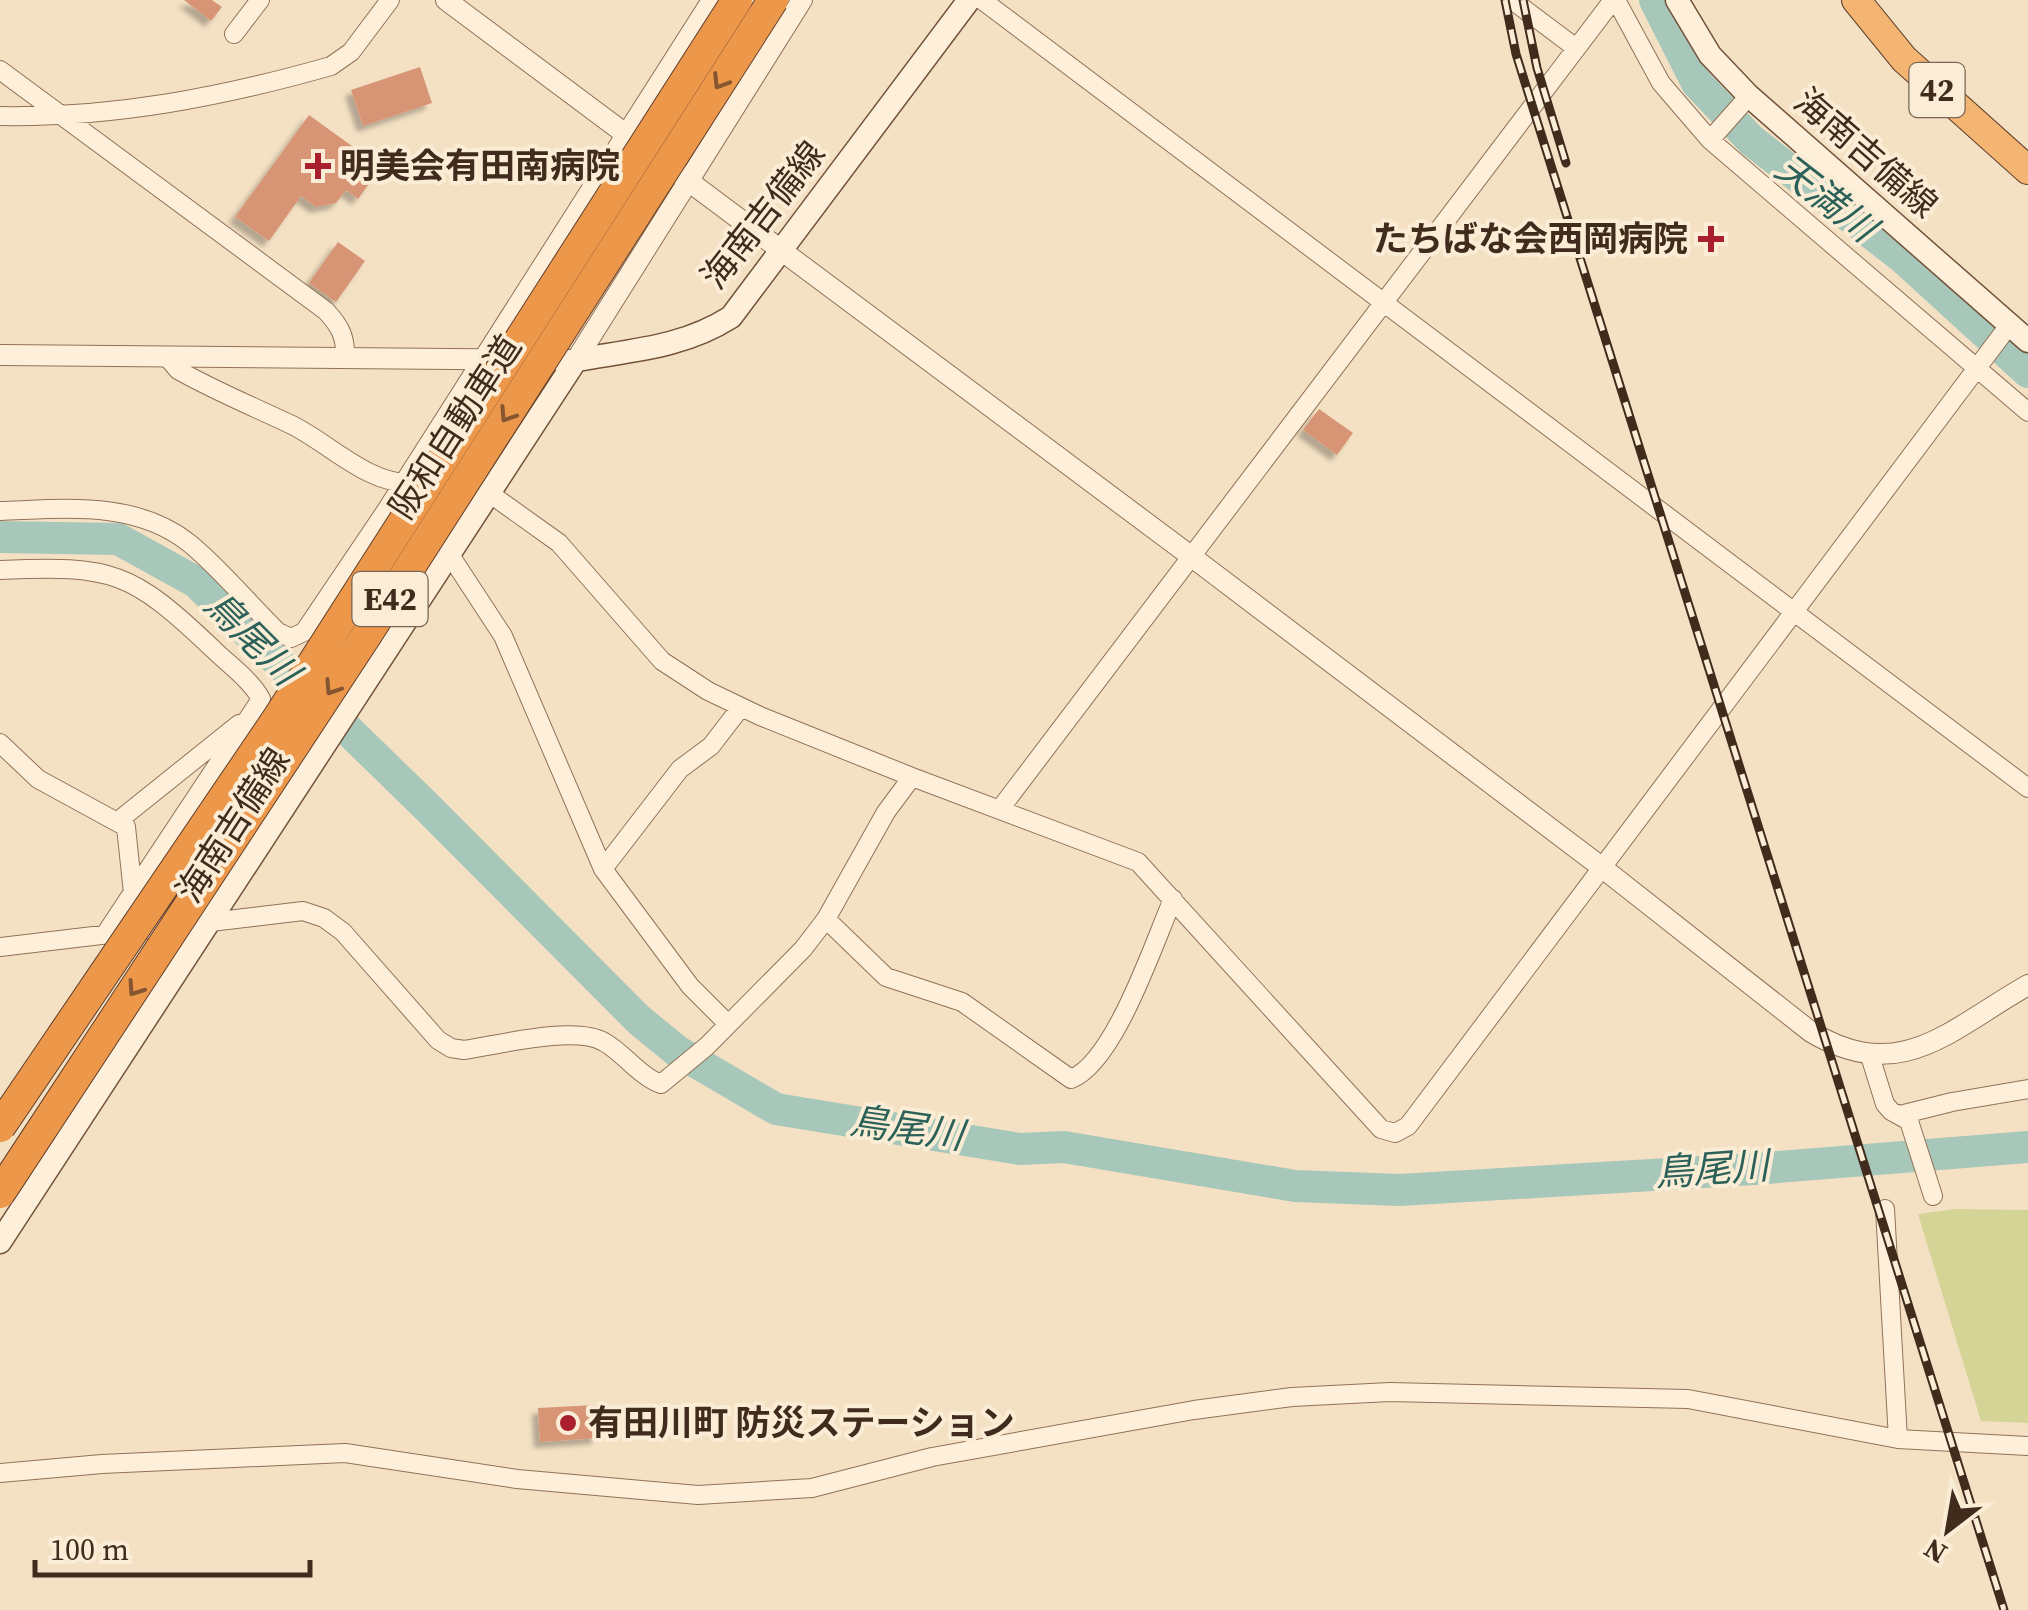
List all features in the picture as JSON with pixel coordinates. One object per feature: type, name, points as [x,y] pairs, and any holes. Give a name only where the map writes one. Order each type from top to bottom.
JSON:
[{"type":"highway","name":"阪和自動車道","points":[[0,1127],[277,719],[737,0]]},
{"type":"highway","name":"阪和自動車道","points":[[0,1193],[366,636],[773,0]]},
{"type":"highway","name":"42","points":[[1856,0],[1913,67],[2028,170]]},
{"type":"main road","name":"海南吉備線","points":[[0,1242],[576,360],[669,344],[704,334],[731,317],[969,0]]},
{"type":"main road","name":"海南吉備線","points":[[1677,0],[1710,56],[1749,96],[2028,341]]},
{"type":"street","points":[[234,34],[260,0]]},
{"type":"street","points":[[0,116],[62,116],[188,101],[331,66],[351,52],[390,0]]},
{"type":"street","points":[[446,0],[1192,557],[1600,866],[1811,1032],[1846,1050],[1891,1056],[1930,1042],[2028,986]]},
{"type":"street","points":[[0,511],[94,509],[120,512],[156,524],[186,540],[278,632],[291,638],[304,632],[710,0]]},
{"type":"street","points":[[0,355],[576,360],[802,0]]},
{"type":"street","points":[[982,0],[2028,788]]},
{"type":"street","points":[[1512,0],[1576,48]]},
{"type":"street","points":[[1000,809],[1615,0],[1662,83],[1710,140],[2028,412]]},
{"type":"street","points":[[0,70],[326,311],[338,323],[346,340],[345,358]]},
{"type":"street","points":[[1710,140],[1749,96]]},
{"type":"street","points":[[489,493],[559,543],[662,661],[708,691],[912,778],[1138,862],[1381,1129],[1395,1133],[1408,1126],[2010,324]]},
{"type":"street","points":[[167,356],[178,370],[193,379],[296,427],[363,468],[402,484],[418,485],[472,521]]},
{"type":"street","points":[[450,554],[503,636],[603,870],[690,986],[728,1024]]},
{"type":"street","points":[[0,570],[78,568],[109,574],[146,590],[176,614],[261,699],[106,933]]},
{"type":"street","points":[[603,870],[680,769],[710,746],[741,707]]},
{"type":"street","points":[[118,821],[241,722],[249,720]]},
{"type":"street","points":[[0,743],[38,778],[126,827],[133,893]]},
{"type":"street","points":[[0,947],[304,911],[343,932],[438,1040],[451,1048],[464,1050],[583,1036],[606,1043],[656,1082],[666,1081],[803,949],[826,919],[886,812],[912,778]]},
{"type":"street","points":[[826,919],[886,977],[962,1002],[1071,1078],[1082,1073],[1110,1038],[1173,898]]},
{"type":"street","points":[[1870,1056],[1885,1104],[1891,1112],[1909,1121],[1933,1196]]},
{"type":"street","points":[[1900,1115],[2028,1089]]},
{"type":"street","points":[[1885,1209],[1898,1439]]},
{"type":"street","points":[[0,1472],[345,1453],[518,1479],[698,1495],[812,1488],[932,1457],[1194,1410],[1292,1396],[1390,1392],[1688,1400],[1898,1439],[2028,1446]]},
{"type":"green space","points":[[1955,1209],[2028,1210],[2028,1423],[1981,1421],[1918,1214]]},
{"type":"building","points":[[184,0],[212,0],[222,7],[211,21]]},
{"type":"building","points":[[420,67],[432,103],[363,126],[351,90]]},
{"type":"building","points":[[309,115],[381,167],[358,199],[346,190],[336,203],[316,207],[301,196],[269,241],[235,217]]},
{"type":"building","points":[[338,242],[365,261],[336,302],[309,283]]},
{"type":"building","points":[[1319,409],[1353,433],[1337,455],[1303,430]]},
{"type":"building","name":"有田川町 防災ステーション","points":[[595,1405],[598,1438],[540,1442],[538,1408]]},
{"type":"waterway","name":"天満川","points":[[1655,0],[1697,83],[1751,140],[1902,257],[2028,372]]},
{"type":"waterway","name":"鳥尾川","points":[[0,537],[118,539],[196,582],[639,1020],[677,1051],[776,1109],[1020,1149],[1064,1147],[1295,1186],[1400,1190],[1753,1169],[2028,1147]]},
{"type":"railway","points":[[1505,0],[1516,54],[2004,1610]]},
{"type":"railway","points":[[1523,0],[1537,68],[1566,163]]},
{"type":"place","name":"明美会有田南病院","points":[[318,166]]},
{"type":"place","name":"たちばな会西岡病院","points":[[1711,239]]},
{"type":"place","name":"有田川町 防災ステーション","points":[[568,1423]]}]
